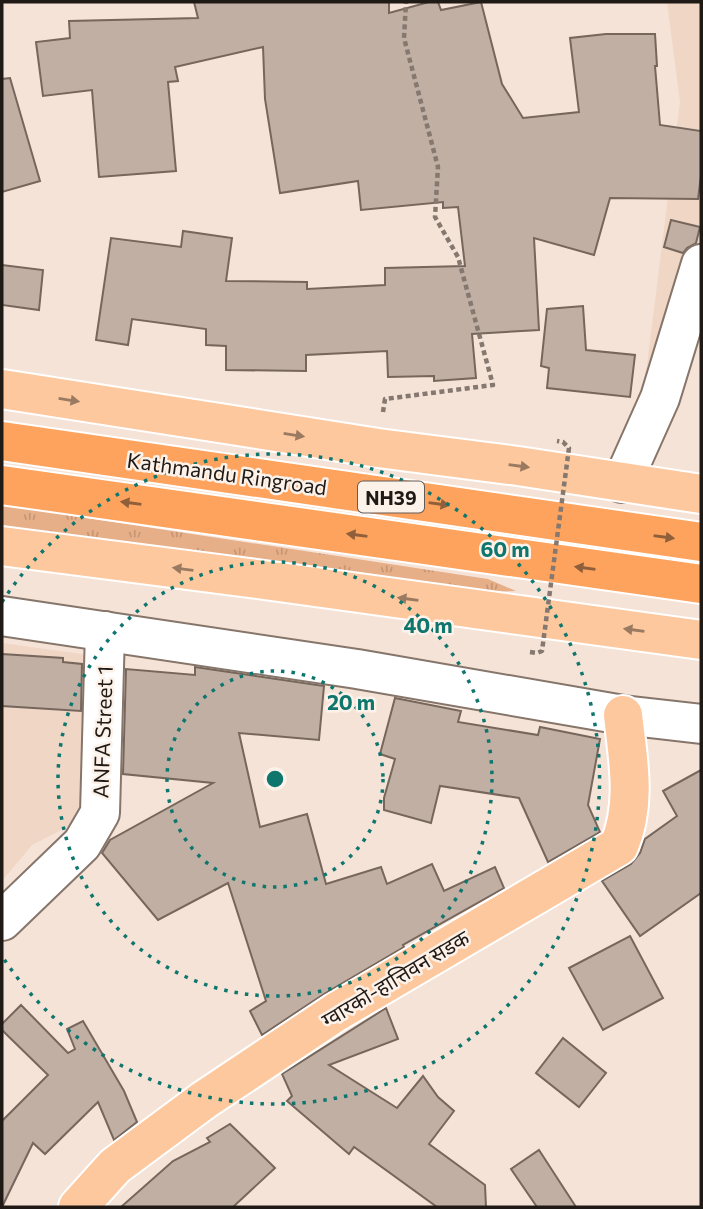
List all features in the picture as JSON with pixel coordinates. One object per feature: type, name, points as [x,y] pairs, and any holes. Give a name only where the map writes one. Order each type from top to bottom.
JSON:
[{"type":"highway","name":"Kathmandu Ringroad","points":[[2,441],[701,542]]},
{"type":"highway","name":"Kathmandu Ringroad","points":[[2,485],[701,584]]},
{"type":"main road","points":[[2,389],[378,449],[518,466],[701,494]]},
{"type":"main road","points":[[2,546],[701,640]]},
{"type":"main road","name":"ग्वारको-हात्तिवन सडक","points":[[78,1207],[115,1166],[237,1078],[336,1012],[619,846],[627,826],[631,783],[623,715]]},
{"type":"street","points":[[622,483],[660,398],[701,264]]},
{"type":"street","points":[[2,616],[357,669],[623,715],[701,724]]},
{"type":"street","name":"ANFA Street 1","points":[[2,921],[82,844],[100,813],[105,631]]},
{"type":"path","points":[[378,449],[385,399],[493,385],[458,257],[435,217],[438,167],[404,38],[407,2]]},
{"type":"path","points":[[530,652],[542,651],[569,448],[563,442],[557,441]]},
{"type":"shaded area","points":[[667,2],[701,2],[701,336],[678,393],[645,381],[680,102]]},
{"type":"shaded area","points":[[2,643],[96,656],[87,817],[32,845],[2,881]]},
{"type":"green space","points":[[2,505],[488,579],[516,591],[487,592],[2,529]]},
{"type":"building","points":[[194,2],[389,2],[389,13],[429,2],[438,2],[441,10],[481,2],[502,84],[523,118],[579,112],[570,38],[606,34],[655,34],[660,125],[701,131],[698,199],[610,198],[594,255],[534,238],[539,330],[472,334],[476,378],[434,381],[434,376],[388,377],[387,351],[306,355],[306,371],[226,370],[226,346],[206,345],[206,329],[132,319],[128,345],[96,340],[111,238],[181,247],[183,231],[232,238],[226,281],[307,282],[307,289],[385,285],[385,268],[465,266],[458,207],[443,208],[443,202],[361,210],[358,181],[280,193],[265,99],[263,47],[175,67],[178,81],[168,82],[176,171],[99,177],[92,90],[43,96],[36,42],[70,38],[69,21],[198,18]]},
{"type":"building","points":[[10,78],[40,181],[2,192],[2,79]]},
{"type":"building","points":[[671,220],[700,227],[696,243],[683,253],[664,247]]},
{"type":"building","points":[[2,265],[43,270],[39,310],[2,305]]},
{"type":"building","points":[[583,306],[586,350],[635,355],[630,397],[547,388],[549,368],[541,366],[547,309]]},
{"type":"building","points":[[2,654],[63,658],[63,662],[82,664],[81,711],[2,706]]},
{"type":"building","points":[[195,667],[324,686],[319,740],[239,733],[260,827],[307,814],[326,884],[381,867],[387,884],[432,864],[444,891],[495,867],[504,888],[403,945],[404,947],[324,994],[262,1035],[250,1011],[266,1001],[228,883],[158,920],[102,853],[110,840],[213,783],[123,774],[126,669],[195,675]]},
{"type":"building","points":[[395,698],[461,711],[458,722],[538,735],[540,727],[600,739],[588,805],[600,832],[548,862],[519,798],[440,786],[431,823],[384,810],[384,798],[395,759],[380,754]]},
{"type":"building","points":[[701,770],[701,893],[640,936],[602,881],[631,864],[640,853],[645,839],[677,816],[663,791]]},
{"type":"building","points":[[630,936],[663,998],[603,1030],[569,968]]},
{"type":"building","points":[[21,1005],[68,1053],[75,1049],[67,1029],[83,1021],[124,1091],[137,1122],[114,1140],[98,1102],[45,1154],[33,1143],[2,1207],[2,1121],[48,1075],[2,1030],[2,1024]]},
{"type":"building","points":[[386,1008],[398,1039],[329,1065],[397,1108],[423,1076],[438,1097],[454,1111],[429,1144],[485,1185],[486,1207],[437,1207],[354,1147],[349,1154],[287,1101],[292,1096],[282,1074]]},
{"type":"building","points":[[563,1038],[606,1073],[579,1107],[536,1073]]},
{"type":"building","points":[[230,1124],[275,1168],[233,1207],[121,1207],[173,1161],[210,1142],[207,1138]]},
{"type":"building","points":[[539,1150],[576,1207],[537,1207],[511,1169]]}]
